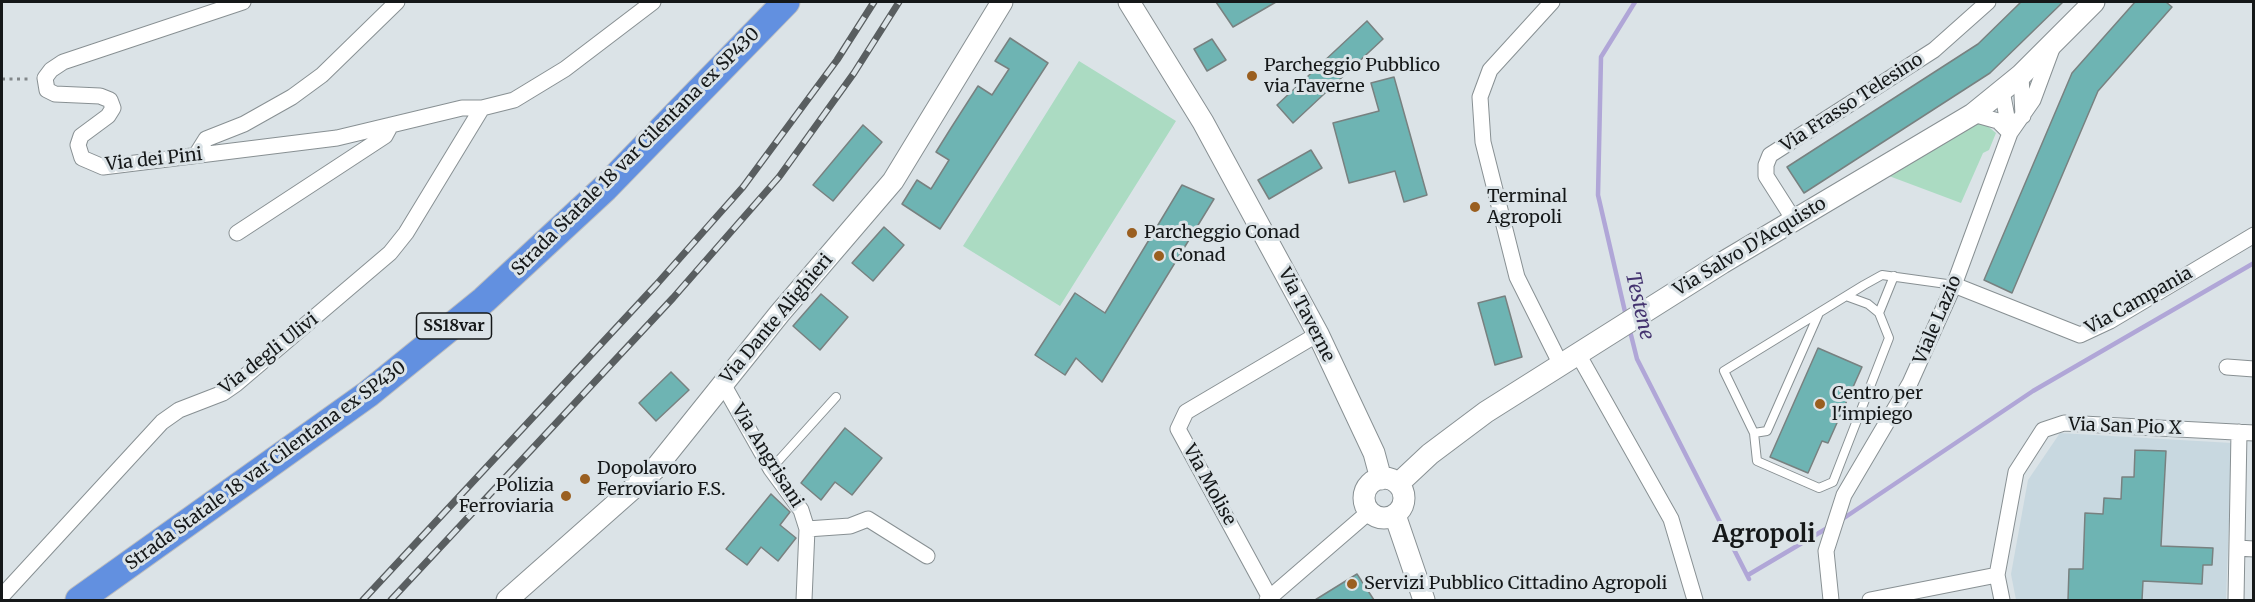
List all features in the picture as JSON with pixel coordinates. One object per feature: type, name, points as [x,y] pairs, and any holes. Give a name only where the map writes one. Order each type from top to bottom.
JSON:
[{"type":"highway","name":"Strada Statale 18 var Cilentana ex SP430","points":[[79,600],[368,394],[484,300],[605,188],[786,2]]},
{"type":"street","points":[[45,78],[63,62],[243,2]]},
{"type":"street","points":[[196,156],[200,145],[206,139],[244,124],[292,98],[322,75],[397,2]]},
{"type":"street","name":"Via Dante Alighieri","points":[[507,600],[654,470],[892,182],[1002,2]]},
{"type":"street","name":"Via Taverne","points":[[1129,2],[1203,122],[1318,334],[1374,453],[1390,481]]},
{"type":"street","points":[[1552,2],[1490,70],[1480,97],[1483,142],[1517,277],[1574,357],[1671,519],[1695,600]]},
{"type":"street","name":"Via Frasso Telesino","points":[[1794,220],[1766,176],[1766,165],[1770,154],[1934,50],[1988,2]]},
{"type":"street","name":"Via Salvo D'Acquisto","points":[[1390,481],[1486,412],[1794,220],[1973,114],[2021,75],[2094,2]]},
{"type":"street","name":"Via dei Pini","points":[[45,78],[47,90],[56,94],[100,96],[110,100],[113,108],[108,116],[81,136],[78,145],[82,158],[90,164],[103,167],[196,156],[337,138],[462,108],[482,108],[514,100],[565,69],[645,4]]},
{"type":"street","name":"Viale Lazio","points":[[1831,600],[1826,551],[1844,495],[1910,383],[1954,285],[2010,133],[2033,100],[2054,43]]},
{"type":"street","points":[[2021,75],[2023,116]]},
{"type":"street","points":[[2002,91],[2010,133]]},
{"type":"street","name":"Via degli Ulivi","points":[[2,596],[162,422],[179,410],[223,393],[236,384],[390,253],[406,233],[482,108]]},
{"type":"street","points":[[1973,114],[1998,122],[2010,133]]},
{"type":"street","points":[[237,232],[385,136],[391,125]]},
{"type":"street","name":"Via Campania","points":[[1954,285],[2080,335],[2110,321],[2253,235]]},
{"type":"street","name":"Via Molise","points":[[1269,599],[1178,429],[1186,412],[1318,334]]},
{"type":"street","points":[[2227,367],[2253,369]]},
{"type":"street","name":"Via Angrisani","points":[[723,384],[771,470],[801,510],[807,529],[804,600]]},
{"type":"street","name":"Via San Pio X","points":[[1997,575],[2016,472],[2043,430],[2064,423],[2246,433]]},
{"type":"street","points":[[2236,600],[2237,548],[2246,490],[2246,433]]},
{"type":"street","points":[[1390,481],[1404,500],[1395,515],[1379,517],[1370,511],[1365,500],[1367,489],[1390,481]]},
{"type":"street","points":[[1269,599],[1370,511]]},
{"type":"street","points":[[1395,515],[1425,600]]},
{"type":"street","points":[[807,529],[839,527],[868,519],[927,556]]},
{"type":"street","points":[[2237,548],[2253,549]]},
{"type":"street","points":[[1870,600],[1997,575],[2002,600]]},
{"type":"lane","points":[[1846,296],[1868,304],[1879,313],[1889,338],[1833,482],[1819,488],[1757,462],[1754,433],[1724,370],[1819,312],[1846,296],[1882,275],[1954,285]]},
{"type":"lane","points":[[1879,313],[1894,276]]},
{"type":"lane","points":[[1754,433],[1767,431],[1819,312]]},
{"type":"lane","points":[[771,470],[836,397]]},
{"type":"path","points":[[2,80],[45,78]]},
{"type":"shaded area","points":[[2060,433],[2232,443],[2226,600],[2016,600],[2011,574],[2028,480]]},
{"type":"green space","points":[[1079,61],[1176,121],[1060,306],[963,246]]},
{"type":"green space","points":[[1973,121],[1985,124],[1996,133],[1989,150],[1983,153],[1961,203],[1889,176]]},
{"type":"building","points":[[1216,2],[1276,2],[1233,27]]},
{"type":"building","points":[[2021,2],[2063,2],[1990,73],[1804,193],[1787,167],[1978,44]]},
{"type":"building","points":[[2135,2],[2166,2],[2172,7],[2098,91],[2012,293],[1984,280],[2072,73]]},
{"type":"building","points":[[1367,21],[1383,39],[1293,123],[1277,105]]},
{"type":"building","points":[[1010,38],[1048,63],[940,229],[902,204],[917,180],[931,189],[949,160],[936,152],[978,86],[992,95],[1009,69],[995,61]]},
{"type":"building","points":[[1212,39],[1226,60],[1207,71],[1194,49]]},
{"type":"building","points":[[1394,77],[1427,195],[1404,202],[1395,171],[1349,183],[1333,123],[1379,111],[1371,83]]},
{"type":"building","points":[[863,125],[882,142],[833,201],[813,185]]},
{"type":"building","points":[[1311,150],[1322,168],[1269,199],[1258,180]]},
{"type":"building","name":"Conad","points":[[1182,185],[1214,199],[1102,382],[1076,358],[1065,375],[1035,355],[1075,293],[1105,313]]},
{"type":"building","points":[[884,227],[904,245],[873,281],[852,263]]},
{"type":"building","points":[[821,294],[848,317],[820,350],[793,326]]},
{"type":"building","points":[[1505,296],[1522,357],[1495,365],[1478,303]]},
{"type":"building","name":"Centro per l'impiego","points":[[1818,348],[1862,367],[1828,443],[1822,441],[1808,473],[1770,457]]},
{"type":"building","points":[[671,372],[689,390],[656,421],[639,403]]},
{"type":"building","points":[[845,428],[882,458],[852,495],[835,482],[821,500],[801,483]]},
{"type":"building","points":[[2135,450],[2166,451],[2161,546],[2213,548],[2212,565],[2203,565],[2202,584],[2143,581],[2142,600],[2068,600],[2069,569],[2083,569],[2085,513],[2103,514],[2104,498],[2121,499],[2122,477],[2134,477]]},
{"type":"building","points":[[771,494],[790,512],[780,525],[796,538],[778,561],[761,547],[747,565],[726,549]]},
{"type":"building","name":"Servizi Pubblico Cittadino Agropoli","points":[[1357,574],[1374,600],[1315,600]]},
{"type":"waterway","name":"Testene","points":[[1626,316],[1598,195],[1601,57],[1635,2]]},
{"type":"waterway","points":[[1841,520],[2033,391],[2254,263]]},
{"type":"waterway","name":"Testene","points":[[1629,327],[1637,359],[1749,579]]},
{"type":"waterway","points":[[1748,575],[1829,527]]},
{"type":"railway","points":[[363,600],[656,285],[743,187],[837,60],[874,2]]},
{"type":"railway","points":[[391,600],[673,298],[779,177],[854,73],[899,2]]},
{"type":"place","name":"Parcheggio Pubblico via Taverne","points":[[1252,76]]},
{"type":"place","name":"Terminal Agropoli","points":[[1475,207]]},
{"type":"place","name":"Parcheggio Conad","points":[[1132,233]]},
{"type":"place","name":"Conad","points":[[1159,256]]},
{"type":"place","name":"Centro per l'impiego","points":[[1820,404]]},
{"type":"place","name":"Dopolavoro Ferroviario F.S.","points":[[585,479]]},
{"type":"place","name":"Polizia Ferroviaria","points":[[566,496]]},
{"type":"place","name":"Servizi Pubblico Cittadino Agropoli","points":[[1352,584]]},
{"type":"district","name":"Agropoli","points":[[1764,535]]}]
